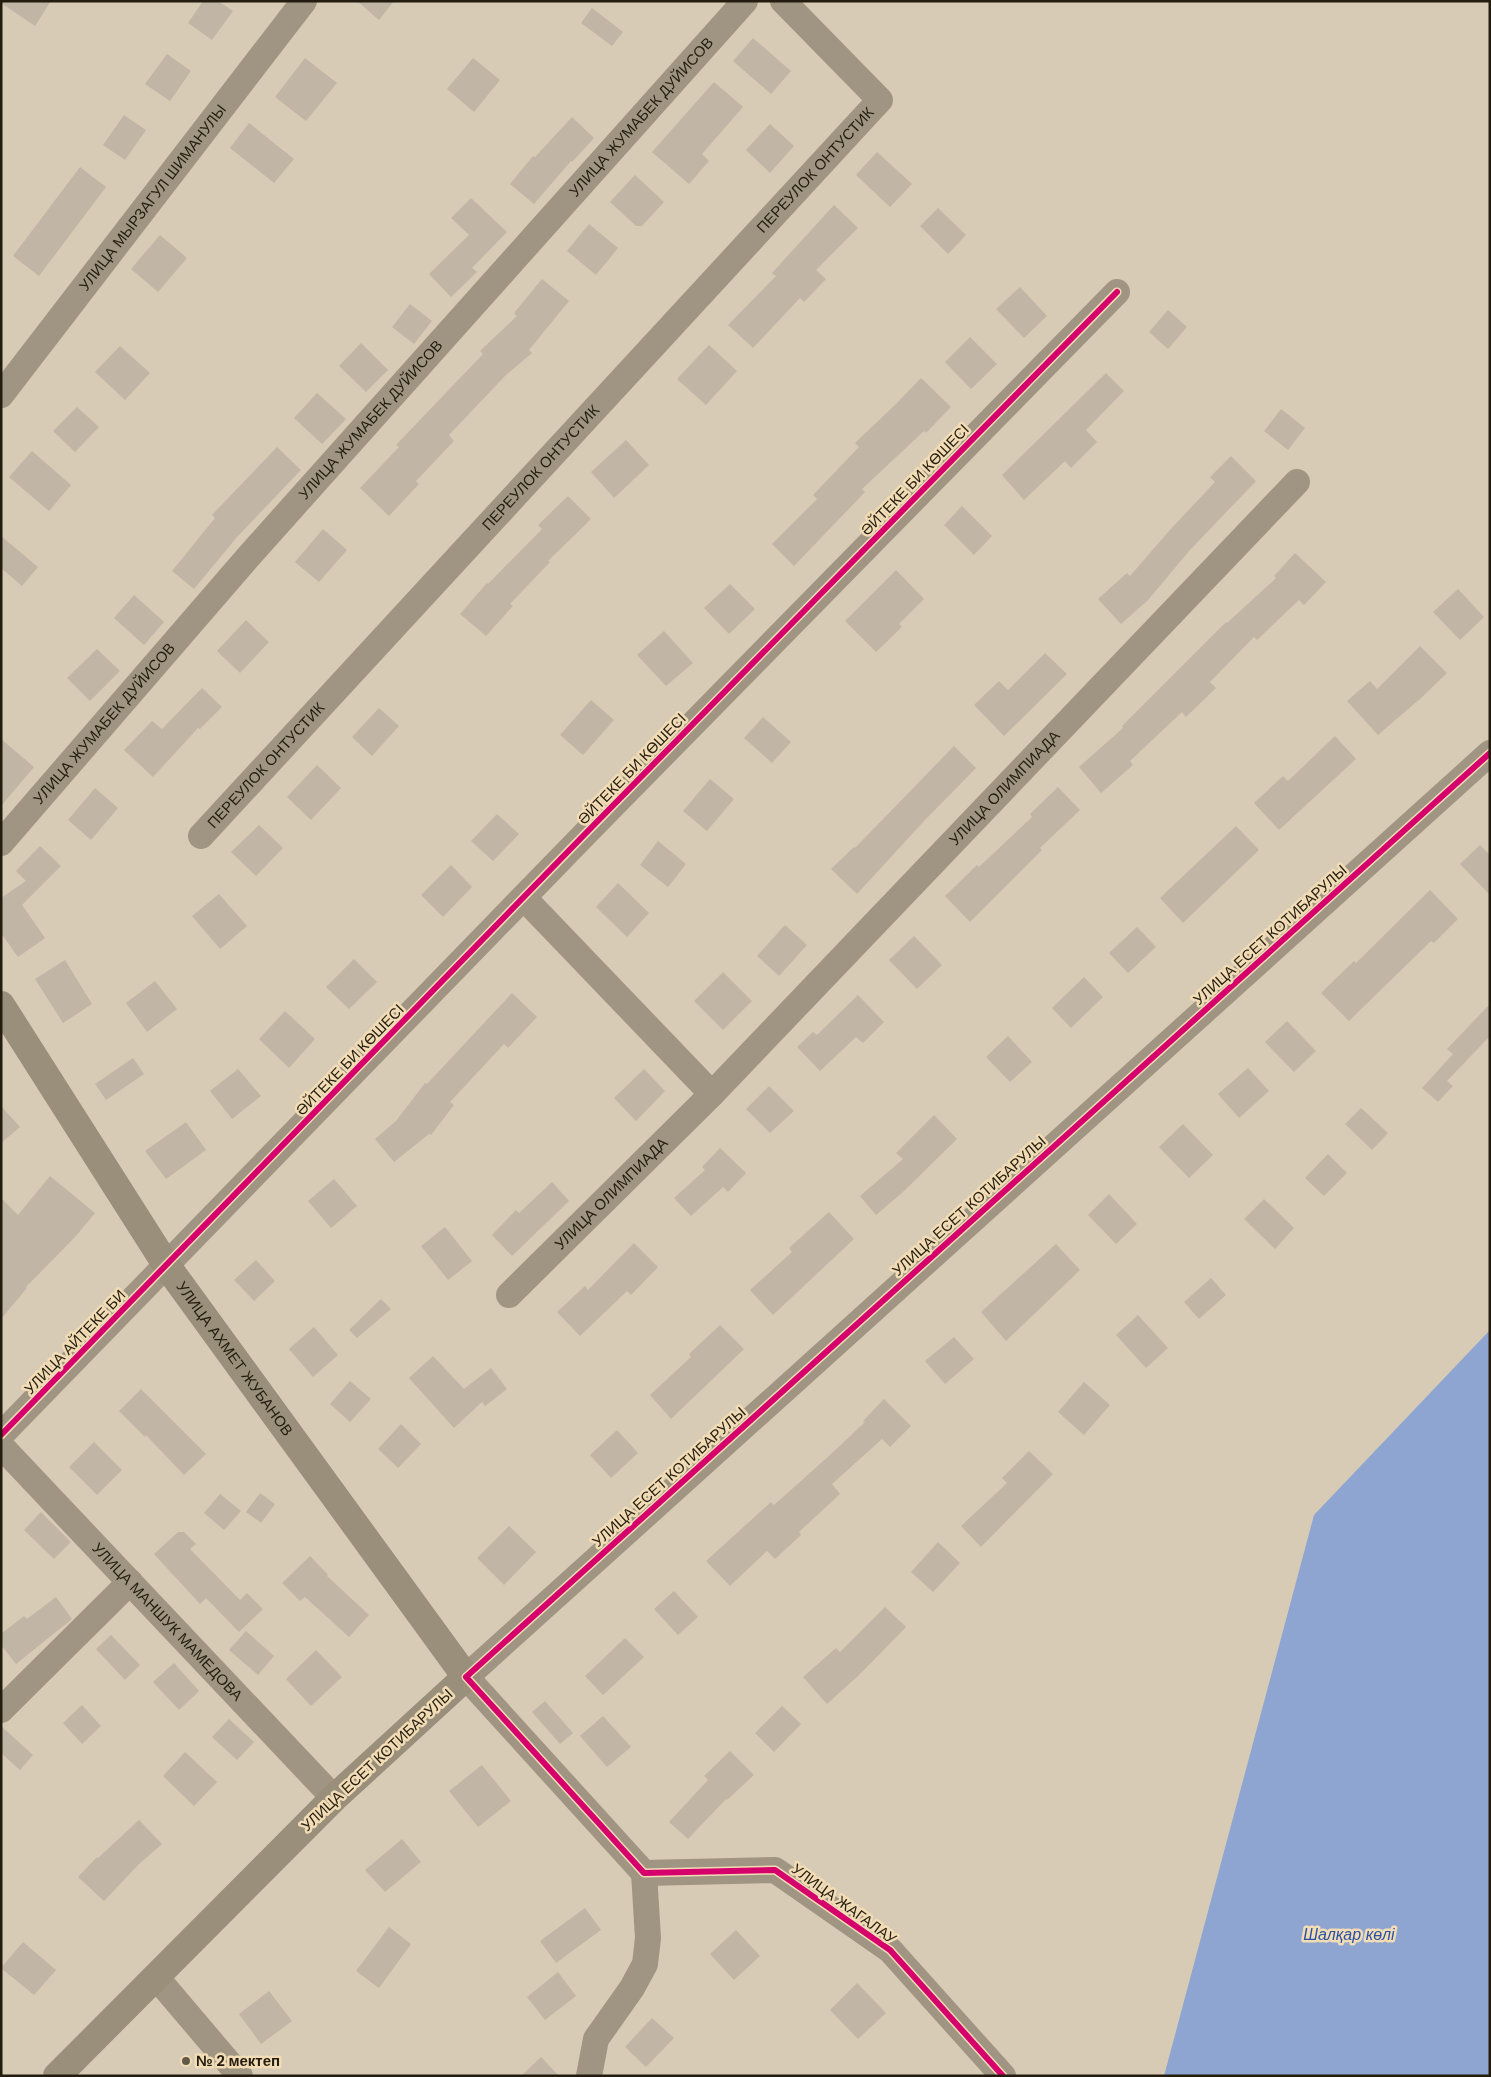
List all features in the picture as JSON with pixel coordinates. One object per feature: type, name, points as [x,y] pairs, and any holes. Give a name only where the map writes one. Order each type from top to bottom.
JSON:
[{"type":"main road","name":"УЛИЦА АХМЕТ ЖУБАНОВ","points":[[1,1005],[167,1266],[466,1678]]},
{"type":"main road","name":"УЛИЦА ЕСЕТ КОТИБАРУЛЫ","points":[[57,2076],[334,1798],[466,1678]]},
{"type":"street","name":"УЛИЦА МЫРЗАГУЛ ШИМАНУЛЫ","points":[[1,395],[304,1]]},
{"type":"street","name":"УЛИЦА ЖУМАБЕК ДУЙИСОВ","points":[[1,843],[249,556],[745,1]]},
{"type":"street","name":"ПЕРЕУЛОК ОНТУСТИК","points":[[201,836],[880,100],[783,1]]},
{"type":"street","name":"ӘЙТЕКЕ БИ КӨШЕСІ","points":[[167,1266],[1117,292]]},
{"type":"street","name":"УЛИЦА ОЛИМПИАДА","points":[[509,1295],[712,1094],[1297,482]]},
{"type":"street","name":"УЛИЦА ЕСЕТ КОТИБАРУЛЫ","points":[[466,1678],[1490,753]]},
{"type":"street","points":[[524,898],[712,1094]]},
{"type":"street","name":"УЛИЦА АЙТЕКЕ БИ","points":[[1,1435],[167,1266]]},
{"type":"street","name":"УЛИЦА МАНШУК МАМЕДОВА","points":[[1,1446],[334,1798]]},
{"type":"street","points":[[1,1710],[130,1582]]},
{"type":"street","points":[[466,1678],[644,1873],[648,1938],[645,1964],[632,1988],[596,2039],[589,2076]]},
{"type":"street","name":"УЛИЦА ЖАГАЛАУ","points":[[644,1873],[775,1870],[890,1950],[1002,2076]]},
{"type":"street","points":[[156,1977],[240,2076]]},
{"type":"water","name":"Шалқар көлі","points":[[1490,1330],[1490,2076],[1164,2076],[1314,1515]]},
{"type":"building","points":[[1,1],[51,1],[35,26],[1,3]]},
{"type":"building","points":[[203,1],[218,1],[233,11],[212,40],[188,23]]},
{"type":"building","points":[[357,1],[394,1],[379,20]]},
{"type":"building","points":[[592,8],[623,32],[612,46],[581,23]]},
{"type":"building","points":[[753,38],[791,71],[771,94],[733,61]]},
{"type":"building","points":[[167,54],[191,71],[170,101],[145,84]]},
{"type":"building","points":[[305,58],[337,83],[306,121],[275,97]]},
{"type":"building","points":[[473,58],[500,80],[474,112],[447,89]]},
{"type":"building","points":[[714,82],[743,107],[702,154],[709,161],[689,184],[652,152]]},
{"type":"building","points":[[124,115],[146,130],[125,160],[103,145]]},
{"type":"building","points":[[572,117],[594,138],[571,161],[534,204],[510,184],[533,156],[535,157]]},
{"type":"building","points":[[249,123],[294,159],[274,183],[230,148]]},
{"type":"building","points":[[770,124],[794,146],[770,173],[746,150]]},
{"type":"building","points":[[877,152],[912,184],[890,207],[856,175]]},
{"type":"building","points":[[80,167],[106,187],[39,276],[13,256]]},
{"type":"building","points":[[635,175],[664,202],[642,226],[636,226],[610,202]]},
{"type":"building","points":[[471,198],[507,232],[472,268],[477,272],[451,297],[429,274],[469,235],[451,218]]},
{"type":"building","points":[[834,205],[858,228],[816,270],[826,279],[804,302],[800,298],[753,348],[728,325],[776,276],[772,273]]},
{"type":"building","points":[[938,208],[966,235],[948,254],[920,226]]},
{"type":"building","points":[[589,224],[618,248],[596,275],[567,251]]},
{"type":"building","points":[[160,235],[187,258],[158,292],[131,269]]},
{"type":"building","points":[[542,279],[569,301],[529,350],[532,353],[505,376],[449,435],[454,441],[416,481],[419,484],[389,516],[360,488],[399,447],[396,445],[483,354],[480,351],[517,316],[514,313]]},
{"type":"building","points":[[1020,287],[1047,316],[1024,338],[996,309]]},
{"type":"building","points":[[410,304],[432,321],[414,344],[392,327]]},
{"type":"building","points":[[1168,310],[1187,327],[1168,349],[1149,332]]},
{"type":"building","points":[[970,337],[997,364],[971,389],[945,362]]},
{"type":"building","points":[[361,343],[388,370],[366,392],[339,366]]},
{"type":"building","points":[[709,345],[737,371],[706,405],[677,379]]},
{"type":"building","points":[[120,346],[150,373],[125,400],[95,372]]},
{"type":"building","points":[[1106,373],[1124,391],[1086,430],[1097,442],[1071,468],[1065,461],[1024,500],[1002,475]]},
{"type":"building","points":[[921,378],[951,407],[926,433],[924,431],[862,489],[865,492],[794,566],[772,544],[817,499],[813,495],[859,447],[855,443]]},
{"type":"building","points":[[317,393],[346,419],[322,444],[294,418]]},
{"type":"building","points":[[77,407],[99,427],[75,452],[53,431]]},
{"type":"building","points":[[1281,409],[1305,428],[1288,450],[1264,431]]},
{"type":"building","points":[[626,440],[649,465],[614,498],[591,472]]},
{"type":"building","points":[[277,447],[301,470],[237,537],[194,589],[172,571],[215,518],[212,515]]},
{"type":"building","points":[[32,451],[71,485],[49,511],[9,477]]},
{"type":"building","points":[[1231,456],[1256,481],[1190,550],[1148,600],[1121,624],[1098,599],[1127,573],[1130,576],[1215,482],[1210,477]]},
{"type":"building","points":[[568,496],[591,519],[548,561],[550,562],[510,604],[513,606],[486,636],[460,614],[487,583],[542,529],[538,525]]},
{"type":"building","points":[[962,506],[992,536],[974,555],[944,525]]},
{"type":"building","points":[[323,529],[347,550],[319,582],[295,562]]},
{"type":"building","points":[[1,536],[38,567],[22,586],[1,568]]},
{"type":"building","points":[[1295,553],[1326,582],[1304,605],[1299,600],[1257,640],[1254,637],[1210,682],[1216,688],[1186,717],[1182,712],[1130,761],[1133,765],[1101,793],[1079,767],[1123,728],[1122,726],[1226,622],[1276,578],[1274,576]]},
{"type":"building","points":[[896,570],[924,599],[899,624],[902,627],[876,652],[845,621]]},
{"type":"building","points":[[730,584],[755,609],[729,634],[704,608]]},
{"type":"building","points":[[1458,589],[1484,617],[1460,640],[1433,612]]},
{"type":"building","points":[[134,595],[164,622],[144,645],[114,618]]},
{"type":"building","points":[[246,620],[269,642],[240,673],[217,651]]},
{"type":"building","points":[[664,631],[693,663],[666,686],[637,655]]},
{"type":"building","points":[[1420,646],[1447,673],[1378,735],[1347,701],[1370,681],[1377,689]]},
{"type":"building","points":[[97,649],[120,671],[90,701],[67,678]]},
{"type":"building","points":[[1045,653],[1067,674],[1004,736],[974,705],[999,681],[1008,690]]},
{"type":"building","points":[[202,688],[222,707],[200,729],[198,728],[153,777],[124,750],[152,721],[162,729]]},
{"type":"building","points":[[591,700],[614,720],[583,755],[560,735]]},
{"type":"building","points":[[379,708],[399,726],[372,756],[352,737]]},
{"type":"building","points":[[763,717],[791,742],[772,763],[744,738]]},
{"type":"building","points":[[1335,736],[1356,759],[1279,830],[1254,803],[1283,776],[1288,781]]},
{"type":"building","points":[[1,739],[34,767],[1,806]]},
{"type":"building","points":[[954,746],[976,768],[857,894],[831,869],[855,848]]},
{"type":"building","points":[[317,765],[341,788],[311,820],[287,797]]},
{"type":"building","points":[[710,779],[734,799],[707,831],[683,811]]},
{"type":"building","points":[[1058,787],[1080,810],[1040,848],[1042,850],[970,922],[945,896],[1032,817],[1030,814]]},
{"type":"building","points":[[95,788],[118,808],[91,840],[68,820]]},
{"type":"building","points":[[497,814],[519,834],[493,861],[471,841]]},
{"type":"building","points":[[259,825],[283,848],[256,876],[231,852]]},
{"type":"building","points":[[1236,826],[1259,850],[1183,923],[1160,898]]},
{"type":"building","points":[[658,841],[686,864],[668,887],[640,865]]},
{"type":"building","points":[[1480,845],[1490,855],[1490,895],[1460,864]]},
{"type":"building","points":[[40,846],[61,866],[22,905],[45,938],[18,957],[1,933],[1,898],[26,881],[16,871]]},
{"type":"building","points":[[451,865],[472,887],[443,917],[421,895]]},
{"type":"building","points":[[618,883],[649,913],[627,937],[596,907]]},
{"type":"building","points":[[1430,890],[1458,919],[1434,943],[1431,941],[1349,1021],[1321,993],[1354,961],[1356,963]]},
{"type":"building","points":[[219,894],[247,926],[220,949],[192,916]]},
{"type":"building","points":[[785,925],[807,945],[779,976],[757,956]]},
{"type":"building","points":[[1137,927],[1156,947],[1128,973],[1109,953]]},
{"type":"building","points":[[914,936],[942,965],[917,989],[889,960]]},
{"type":"building","points":[[354,959],[377,982],[349,1009],[326,987]]},
{"type":"building","points":[[65,960],[92,1004],[63,1023],[35,979]]},
{"type":"building","points":[[723,972],[752,1001],[723,1030],[694,1001]]},
{"type":"building","points":[[1084,977],[1103,997],[1071,1028],[1052,1008]]},
{"type":"building","points":[[155,981],[177,1009],[147,1032],[126,1003]]},
{"type":"building","points":[[512,993],[537,1017],[508,1048],[504,1044],[450,1102],[454,1105],[431,1135],[429,1134],[394,1162],[375,1139],[396,1121],[425,1083],[427,1084]]},
{"type":"building","points":[[858,995],[884,1022],[863,1043],[856,1037],[820,1071],[797,1047],[813,1032],[817,1035]]},
{"type":"building","points":[[1490,1004],[1490,1036],[1447,1081],[1453,1086],[1438,1102],[1422,1088],[1453,1054],[1447,1049]]},
{"type":"building","points":[[285,1011],[315,1039],[289,1068],[259,1039]]},
{"type":"building","points":[[1287,1021],[1316,1051],[1294,1072],[1265,1042]]},
{"type":"building","points":[[1008,1036],[1032,1062],[1010,1082],[986,1057]]},
{"type":"building","points":[[133,1058],[144,1074],[106,1100],[95,1084]]},
{"type":"building","points":[[1248,1068],[1269,1091],[1239,1118],[1218,1094]]},
{"type":"building","points":[[238,1069],[261,1096],[232,1119],[210,1091]]},
{"type":"building","points":[[644,1069],[665,1091],[636,1121],[614,1098]]},
{"type":"building","points":[[769,1086],[794,1111],[770,1133],[746,1109]]},
{"type":"building","points":[[1,1106],[20,1127],[1,1143]]},
{"type":"building","points":[[1361,1108],[1388,1133],[1372,1150],[1345,1124]]},
{"type":"building","points":[[934,1115],[957,1139],[904,1191],[876,1215],[860,1196],[903,1159],[896,1153]]},
{"type":"building","points":[[186,1122],[206,1150],[166,1179],[145,1151]]},
{"type":"building","points":[[1183,1124],[1213,1155],[1189,1178],[1159,1147]]},
{"type":"building","points":[[720,1148],[746,1173],[728,1192],[723,1187],[691,1216],[674,1198],[705,1170],[702,1167]]},
{"type":"building","points":[[1328,1154],[1347,1173],[1324,1196],[1305,1178]]},
{"type":"building","points":[[50,1176],[95,1213],[75,1237],[26,1287],[1,1319],[1,1198],[18,1215]]},
{"type":"building","points":[[334,1179],[357,1206],[331,1228],[308,1201]]},
{"type":"building","points":[[552,1182],[569,1201],[512,1256],[492,1235],[516,1210],[519,1213]]},
{"type":"building","points":[[1109,1194],[1137,1224],[1116,1244],[1088,1215]]},
{"type":"building","points":[[1264,1199],[1294,1228],[1275,1249],[1244,1219]]},
{"type":"building","points":[[829,1212],[854,1239],[773,1315],[750,1290],[792,1252],[789,1248]]},
{"type":"building","points":[[445,1227],[472,1261],[448,1280],[421,1246]]},
{"type":"building","points":[[634,1243],[658,1267],[631,1295],[627,1291],[580,1336],[557,1312],[585,1286],[588,1290]]},
{"type":"building","points":[[1056,1244],[1080,1270],[1006,1341],[981,1312]]},
{"type":"building","points":[[256,1260],[275,1281],[254,1301],[234,1280]]},
{"type":"building","points":[[1211,1278],[1226,1295],[1199,1319],[1184,1302]]},
{"type":"building","points":[[381,1299],[391,1309],[357,1338],[349,1330]]},
{"type":"building","points":[[1138,1315],[1168,1348],[1146,1368],[1116,1335]]},
{"type":"building","points":[[720,1325],[744,1349],[671,1419],[650,1395],[691,1357],[689,1354]]},
{"type":"building","points":[[314,1327],[338,1355],[313,1377],[289,1349]]},
{"type":"building","points":[[954,1337],[974,1359],[945,1384],[925,1361]]},
{"type":"building","points":[[433,1356],[464,1389],[491,1368],[507,1389],[485,1406],[482,1402],[454,1428],[409,1378]]},
{"type":"building","points":[[350,1381],[371,1399],[350,1422],[330,1404]]},
{"type":"building","points":[[1084,1382],[1110,1405],[1084,1435],[1058,1412]]},
{"type":"building","points":[[141,1389],[206,1454],[184,1475],[146,1435],[145,1437],[119,1411]]},
{"type":"building","points":[[884,1399],[911,1426],[890,1447],[882,1439],[832,1484],[840,1494],[799,1532],[801,1535],[775,1559],[767,1551],[730,1586],[706,1561],[771,1502],[774,1505],[830,1455],[865,1422],[863,1421]]},
{"type":"building","points":[[401,1424],[421,1444],[398,1468],[378,1449]]},
{"type":"building","points":[[617,1430],[638,1453],[611,1478],[590,1455]]},
{"type":"building","points":[[94,1442],[122,1470],[97,1495],[69,1467]]},
{"type":"building","points":[[1029,1451],[1053,1474],[981,1547],[961,1526],[1007,1483],[1002,1478]]},
{"type":"building","points":[[260,1493],[275,1504],[261,1523],[246,1512]]},
{"type":"building","points":[[220,1494],[241,1511],[224,1530],[204,1513]]},
{"type":"building","points":[[41,1512],[71,1542],[54,1559],[24,1530]]},
{"type":"building","points":[[509,1526],[536,1552],[504,1585],[477,1558]]},
{"type":"building","points":[[178,1532],[184,1532],[196,1544],[190,1549],[240,1600],[247,1593],[263,1609],[239,1632],[206,1598],[200,1604],[154,1554]]},
{"type":"building","points":[[938,1542],[960,1563],[933,1592],[911,1572]]},
{"type":"building","points":[[310,1556],[327,1576],[369,1615],[349,1637],[305,1597],[300,1601],[282,1583]]},
{"type":"building","points":[[674,1591],[698,1617],[678,1635],[654,1609]]},
{"type":"building","points":[[56,1597],[72,1619],[16,1664],[1,1645],[1,1634],[24,1616],[27,1619]]},
{"type":"building","points":[[885,1607],[906,1627],[860,1674],[827,1704],[803,1677],[836,1648],[840,1652]]},
{"type":"building","points":[[246,1631],[274,1656],[258,1675],[229,1650]]},
{"type":"building","points":[[111,1635],[140,1665],[125,1680],[96,1649]]},
{"type":"building","points":[[625,1638],[644,1657],[603,1695],[585,1676]]},
{"type":"building","points":[[316,1650],[342,1677],[311,1706],[286,1679]]},
{"type":"building","points":[[174,1663],[199,1691],[179,1710],[153,1682]]},
{"type":"building","points":[[545,1701],[573,1733],[560,1744],[532,1712]]},
{"type":"building","points":[[82,1705],[101,1726],[82,1744],[63,1723]]},
{"type":"building","points":[[782,1706],[801,1724],[774,1752],[755,1733]]},
{"type":"building","points":[[603,1716],[631,1747],[607,1767],[580,1736]]},
{"type":"building","points":[[229,1719],[254,1742],[237,1760],[212,1737]]},
{"type":"building","points":[[1,1726],[33,1755],[20,1770],[1,1753]]},
{"type":"building","points":[[730,1751],[754,1775],[726,1799],[688,1839],[669,1822],[708,1780],[704,1776]]},
{"type":"building","points":[[185,1752],[217,1782],[194,1806],[163,1776]]},
{"type":"building","points":[[482,1765],[511,1801],[478,1827],[449,1791]]},
{"type":"building","points":[[139,1820],[162,1844],[139,1864],[104,1901],[78,1877],[97,1857]]},
{"type":"building","points":[[402,1839],[421,1862],[385,1892],[365,1870]]},
{"type":"building","points":[[585,1908],[601,1930],[556,1963],[540,1941]]},
{"type":"building","points":[[389,1927],[411,1944],[379,1988],[356,1971]]},
{"type":"building","points":[[736,1930],[760,1956],[734,1980],[710,1954]]},
{"type":"building","points":[[23,1942],[56,1970],[34,1995],[1,1968]]},
{"type":"building","points":[[558,1972],[576,1996],[545,2020],[527,1997]]},
{"type":"building","points":[[857,1983],[886,2013],[858,2039],[830,2010]]},
{"type":"building","points":[[269,1991],[292,2021],[261,2044],[239,2014]]},
{"type":"building","points":[[652,2018],[674,2038],[646,2067],[625,2047]]},
{"type":"building","points":[[541,2057],[559,2076],[521,2076]]},
{"type":"cycle path","points":[[1,1435],[585,834],[1117,292]]},
{"type":"cycle path","points":[[1003,2076],[890,1950],[775,1870],[644,1873],[466,1677],[1490,753]]},
{"type":"place","name":"№ 2 мектеп","points":[[186,2061]]}]
